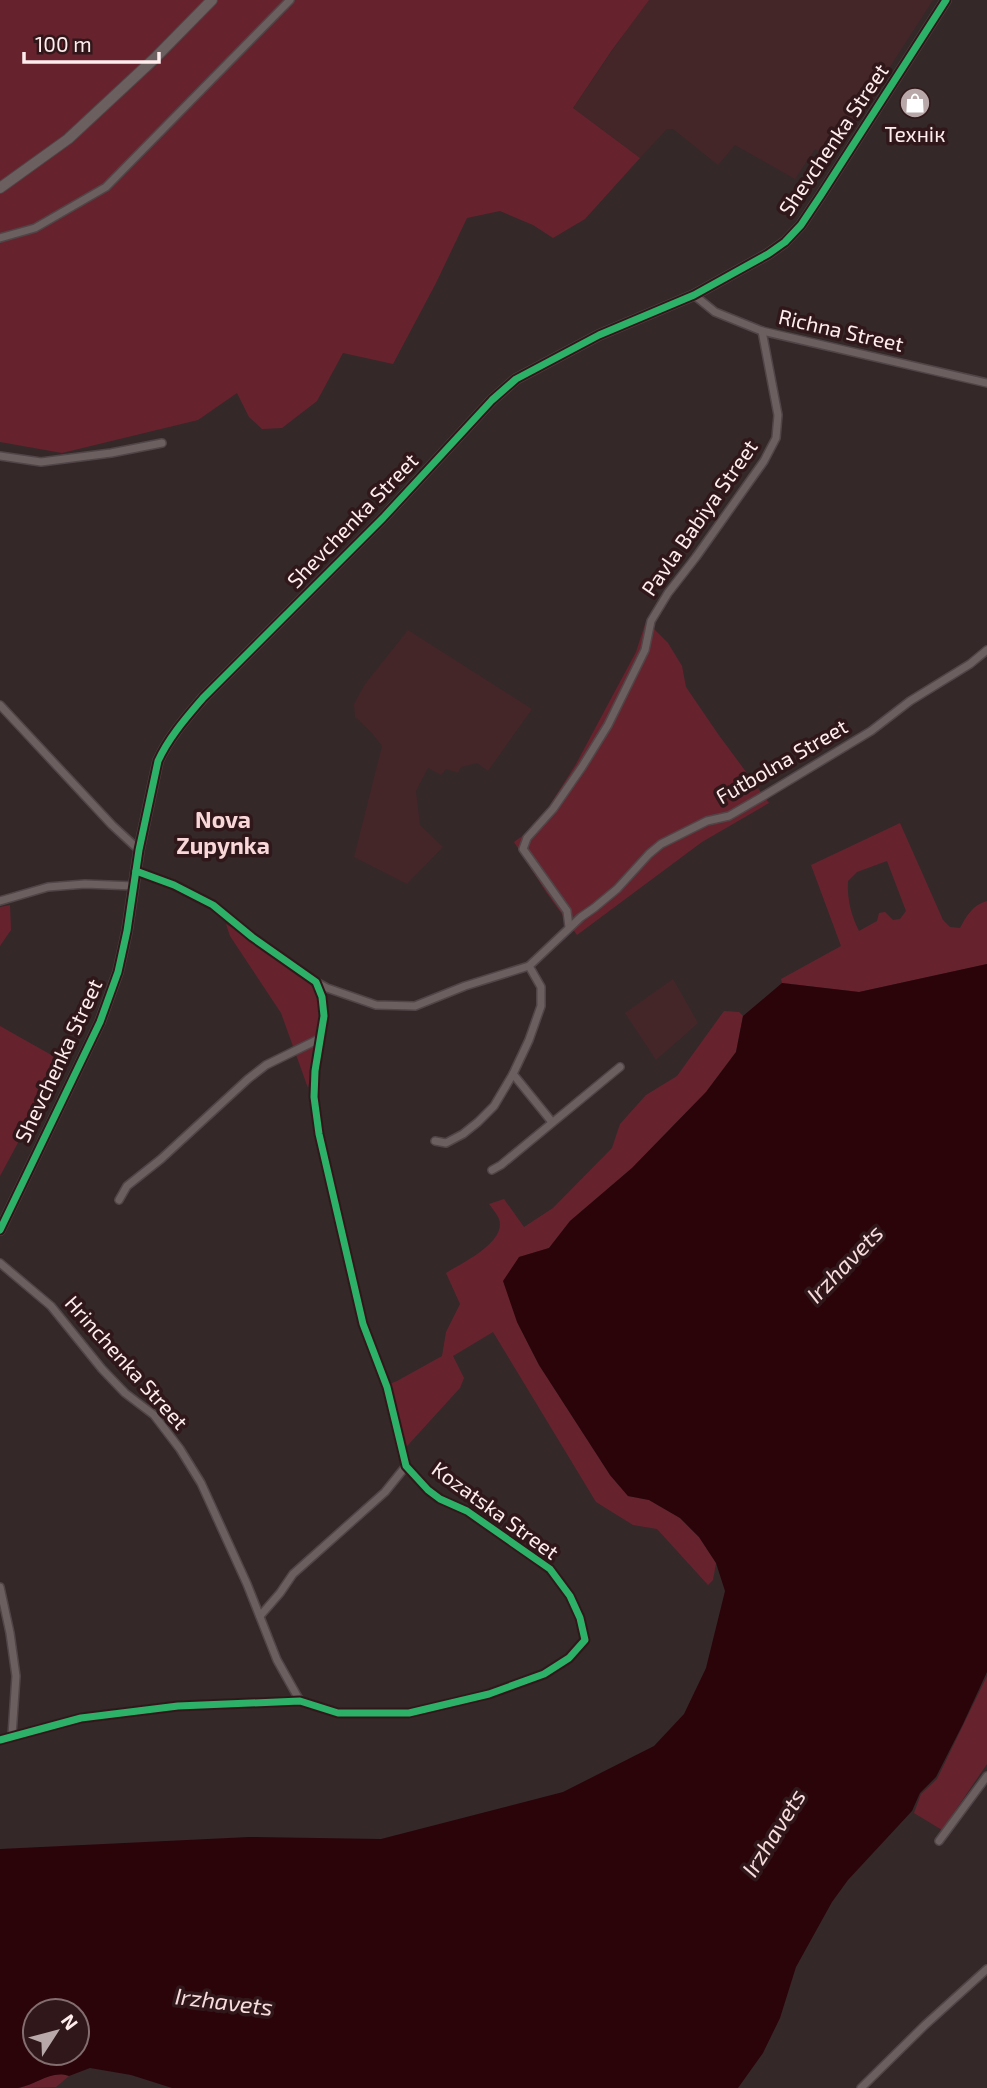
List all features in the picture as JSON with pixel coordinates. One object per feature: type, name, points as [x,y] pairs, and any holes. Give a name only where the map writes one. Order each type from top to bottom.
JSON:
[{"type":"street","points":[[0,188],[68,139],[212,0]]},
{"type":"street","points":[[0,238],[34,228],[106,187],[290,0]]},
{"type":"street","name":"Shevchenka Street","points":[[0,1230],[100,1022],[118,972],[158,761],[163,749],[183,721],[383,518],[492,400],[516,379],[635,319],[694,295],[785,242],[801,225],[946,0]]},
{"type":"street","name":"Richna Street","points":[[694,295],[715,312],[762,331],[987,383]]},
{"type":"street","name":"Pavla Babiya Street","points":[[569,927],[567,911],[523,849],[527,838],[553,809],[608,725],[645,650],[651,621],[668,593],[764,461],[776,438],[778,415],[762,331]]},
{"type":"street","points":[[0,456],[41,462],[162,443]]},
{"type":"street","name":"Futbolna Street","points":[[529,966],[569,927],[617,889],[661,844],[697,825],[729,816],[871,732],[910,701],[970,664],[987,650]]},
{"type":"street","points":[[0,705],[112,825],[139,850]]},
{"type":"street","points":[[136,871],[174,885],[213,905],[252,937],[290,961],[316,982],[376,1005],[415,1006],[465,986],[529,966],[541,986],[541,1006],[513,1074],[494,1105],[478,1122],[446,1143],[435,1141]]},
{"type":"street","points":[[0,901],[48,887],[85,884],[134,886]]},
{"type":"street","name":"Kozatska Street","points":[[0,1740],[81,1718],[178,1706],[300,1701],[338,1713],[409,1713],[489,1695],[544,1674],[569,1658],[585,1640],[580,1618],[570,1596],[550,1569],[467,1511],[440,1499],[406,1466],[387,1387],[363,1324],[319,1134],[314,1097],[315,1071],[324,1016],[322,997],[316,982]]},
{"type":"street","points":[[120,1200],[127,1185],[161,1159],[248,1079],[266,1065],[319,1039]]},
{"type":"street","points":[[492,1170],[502,1165],[620,1068]]},
{"type":"street","points":[[513,1074],[552,1122]]},
{"type":"street","name":"Hrinchenka Street","points":[[0,1263],[51,1306],[102,1369],[125,1393],[154,1415],[180,1449],[201,1483],[260,1616],[276,1660],[300,1701]]},
{"type":"street","points":[[260,1616],[293,1574],[385,1492],[406,1466]]},
{"type":"street","points":[[0,1587],[16,1676],[12,1735]]},
{"type":"street","points":[[939,1841],[987,1776]]},
{"type":"street","points":[[861,2088],[987,1969]]},
{"type":"shaded area","points":[[0,0],[649,0],[573,108],[640,158],[585,219],[553,238],[533,225],[500,211],[467,218],[393,364],[343,353],[317,401],[282,428],[262,429],[249,417],[237,393],[198,420],[62,453],[0,442]]},
{"type":"shaded area","points":[[647,0],[933,0],[848,132],[828,158],[815,149],[795,179],[735,145],[718,165],[673,129],[667,129],[640,158],[573,108]]},
{"type":"shaded area","points":[[646,621],[668,643],[682,666],[686,687],[769,803],[702,842],[577,935],[514,842],[525,834],[548,808],[576,764],[636,652]]},
{"type":"shaded area","points":[[408,630],[532,709],[488,771],[477,763],[461,767],[458,773],[446,769],[441,775],[428,768],[416,791],[420,825],[443,847],[407,884],[354,857],[382,746],[355,717],[354,704],[365,684]]},
{"type":"shaded area","points":[[900,823],[943,920],[950,927],[960,928],[971,911],[987,901],[987,964],[859,992],[782,983],[781,979],[841,946],[811,865]],"holes":[[[887,861],[906,911],[900,919],[893,920],[885,912],[879,913],[877,921],[859,931],[850,907],[848,881],[857,872]]]},
{"type":"shaded area","points":[[10,905],[11,930],[0,946],[0,907]]},
{"type":"shaded area","points":[[226,924],[289,966],[316,992],[320,1014],[308,1088],[281,1013],[230,936]]},
{"type":"shaded area","points":[[673,979],[698,1023],[656,1060],[625,1013]]},
{"type":"shaded area","points":[[724,1011],[739,1012],[743,1016],[736,1052],[706,1092],[632,1168],[570,1221],[549,1248],[519,1257],[517,1322],[539,1365],[610,1475],[628,1496],[649,1500],[680,1518],[699,1537],[716,1563],[713,1580],[708,1585],[657,1529],[633,1525],[596,1502],[493,1332],[453,1356],[464,1378],[460,1388],[398,1456],[382,1387],[442,1356],[446,1332],[460,1304],[446,1273],[482,1251],[496,1236],[500,1228],[499,1219],[489,1204],[504,1199],[524,1227],[553,1208],[612,1148],[620,1124],[646,1095],[677,1076]]},
{"type":"shaded area","points":[[0,1026],[62,1061],[0,1176]]},
{"type":"shaded area","points":[[987,1676],[987,1764],[942,1830],[914,1813],[921,1794],[937,1779]]},
{"type":"shaded area","points":[[60,2073],[69,2076],[56,2087],[20,2088],[49,2076]]},
{"type":"water","name":"Irzhavets","points":[[987,964],[987,1672],[936,1777],[920,1793],[912,1811],[848,1880],[832,1902],[796,1967],[780,2018],[763,2053],[738,2088],[172,2088],[131,2075],[90,2068],[69,2076],[50,2076],[18,2088],[0,2088],[0,1849],[249,1837],[381,1839],[563,1792],[654,1746],[684,1714],[706,1668],[725,1591],[716,1563],[699,1537],[680,1518],[649,1500],[628,1496],[610,1475],[539,1365],[517,1322],[503,1281],[519,1257],[549,1248],[570,1221],[632,1168],[706,1092],[736,1052],[743,1016],[782,983],[859,992]]},
{"type":"cycle path","points":[[0,1230],[100,1022],[118,972],[158,761],[178,728],[203,698],[383,518],[492,400],[516,379],[599,335],[694,295],[785,242],[801,225],[821,195],[946,0]]},
{"type":"cycle path","points":[[0,1740],[81,1718],[178,1706],[300,1701],[338,1713],[409,1713],[489,1694],[544,1674],[569,1658],[585,1640],[580,1618],[570,1596],[550,1569],[467,1511],[440,1499],[406,1466],[387,1387],[363,1324],[319,1134],[314,1097],[315,1071],[324,1016],[322,997],[316,982],[252,937],[213,905],[174,885],[136,871]]},
{"type":"place","name":"Технік","points":[[915,103]]},
{"type":"district","name":"Nova Zupynka","points":[[223,833]]}]
